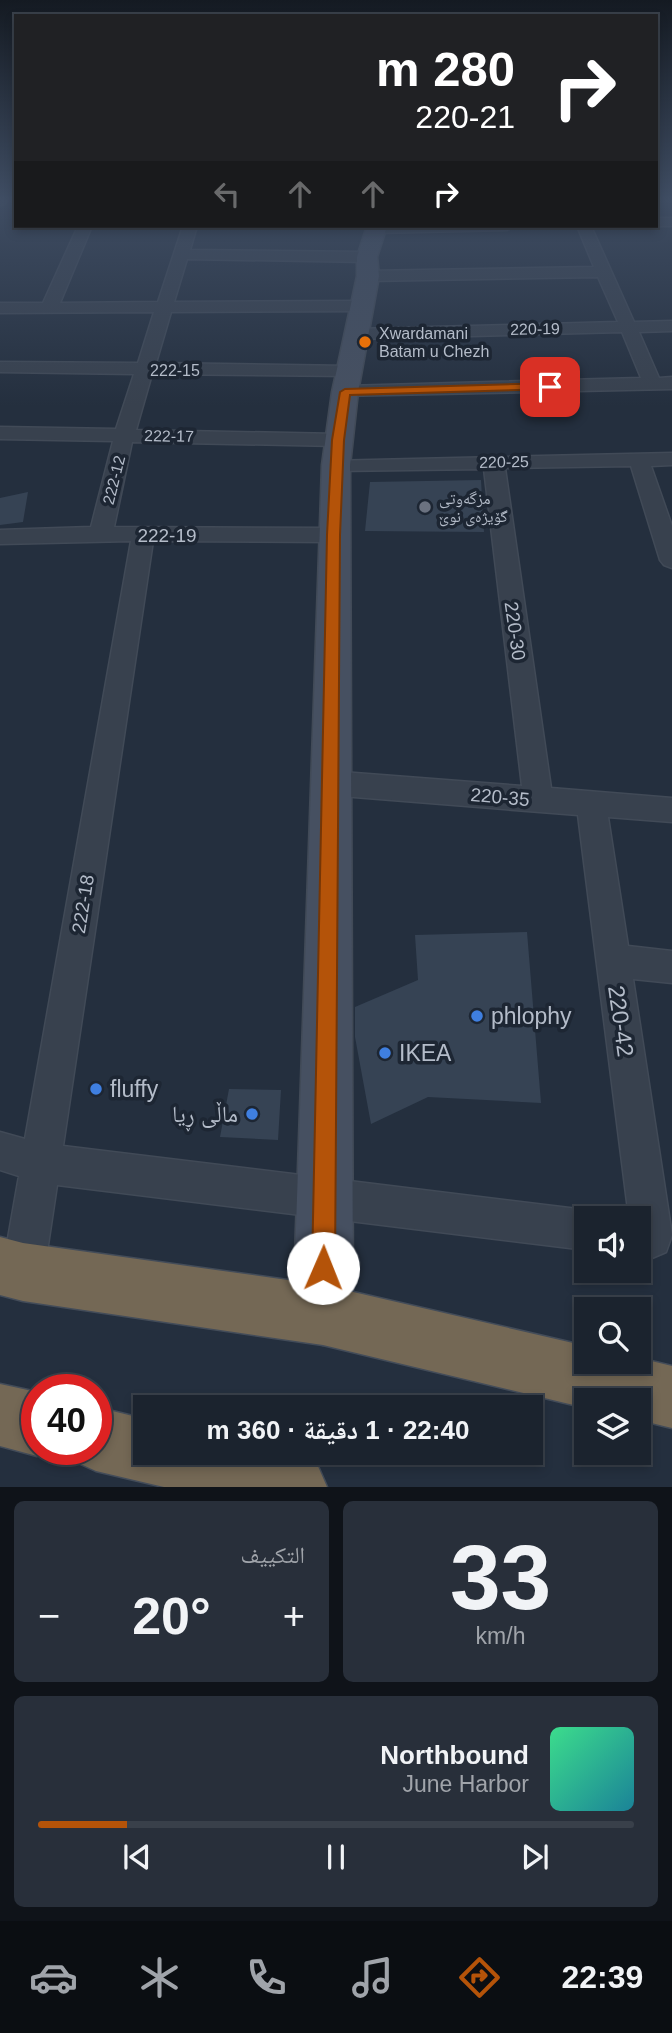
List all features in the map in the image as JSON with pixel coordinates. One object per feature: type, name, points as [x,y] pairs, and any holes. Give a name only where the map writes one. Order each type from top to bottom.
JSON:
[{"type":"highway","points":[[11,1269],[323,1315],[672,1397]]},
{"type":"highway","points":[[0,1415],[21,1420]]},
{"type":"highway","points":[[112,1443],[133,1448]]},
{"type":"highway","points":[[205,1465],[294,1487]]},
{"type":"street","points":[[50,306],[67,267]]},
{"type":"street","name":"222-12","points":[[101,534],[124,435],[177,267]]},
{"type":"street","points":[[323,1315],[329,783],[337,452],[367,267]]},
{"type":"street","points":[[422,267],[605,272]]},
{"type":"street","points":[[603,267],[630,327],[663,384]]},
{"type":"street","points":[[0,308],[362,306]]},
{"type":"street","name":"220-19","points":[[356,334],[672,326]]},
{"type":"street","name":"222-15","points":[[0,367],[144,370],[347,382],[663,384]]},
{"type":"street","name":"222-17","points":[[0,433],[124,435],[337,452]]},
{"type":"street","name":"220-25","points":[[337,452],[494,462],[672,459]]},
{"type":"street","points":[[639,459],[672,560]]},
{"type":"street","name":"220-30","points":[[494,462],[538,800]]},
{"type":"street","name":"222-19","points":[[2,542],[101,534],[334,535]]},
{"type":"street","name":"222-18","points":[[11,1269],[40,1163],[143,535]]},
{"type":"street","name":"220-35","points":[[329,783],[672,810]]},
{"type":"street","name":"220-42","points":[[591,804],[654,1239]]},
{"type":"street","points":[[613,961],[672,967]]},
{"type":"street","points":[[0,1151],[40,1163],[574,1229]]},
{"type":"building","name":"مزگەوتی گۆیژەی نوێ","points":[[481,480],[484,532],[365,531],[370,482]]},
{"type":"building","points":[[28,492],[23,522],[0,525],[0,498]]},
{"type":"building","name":"phlophy","points":[[527,932],[541,1103],[428,1097],[371,1124],[355,1037],[355,1007],[418,980],[415,935]]},
{"type":"building","name":"ماڵی ڕیا","points":[[229,1089],[281,1090],[278,1140],[220,1137]]},
{"type":"place","name":"Xwardamani Batam u Chezh","points":[[365,342]]},
{"type":"place","name":"مزگەوتی گۆیژەی نوێ","points":[[425,507]]},
{"type":"place","name":"phlophy","points":[[477,1016]]},
{"type":"place","name":"IKEA","points":[[385,1053]]},
{"type":"place","name":"fluffy","points":[[96,1089]]},
{"type":"place","name":"ماڵی ڕیا","points":[[252,1114]]},
{"type":"route","points":[[323,1268],[334,535],[336,465],[345,392],[550,387]]}]
